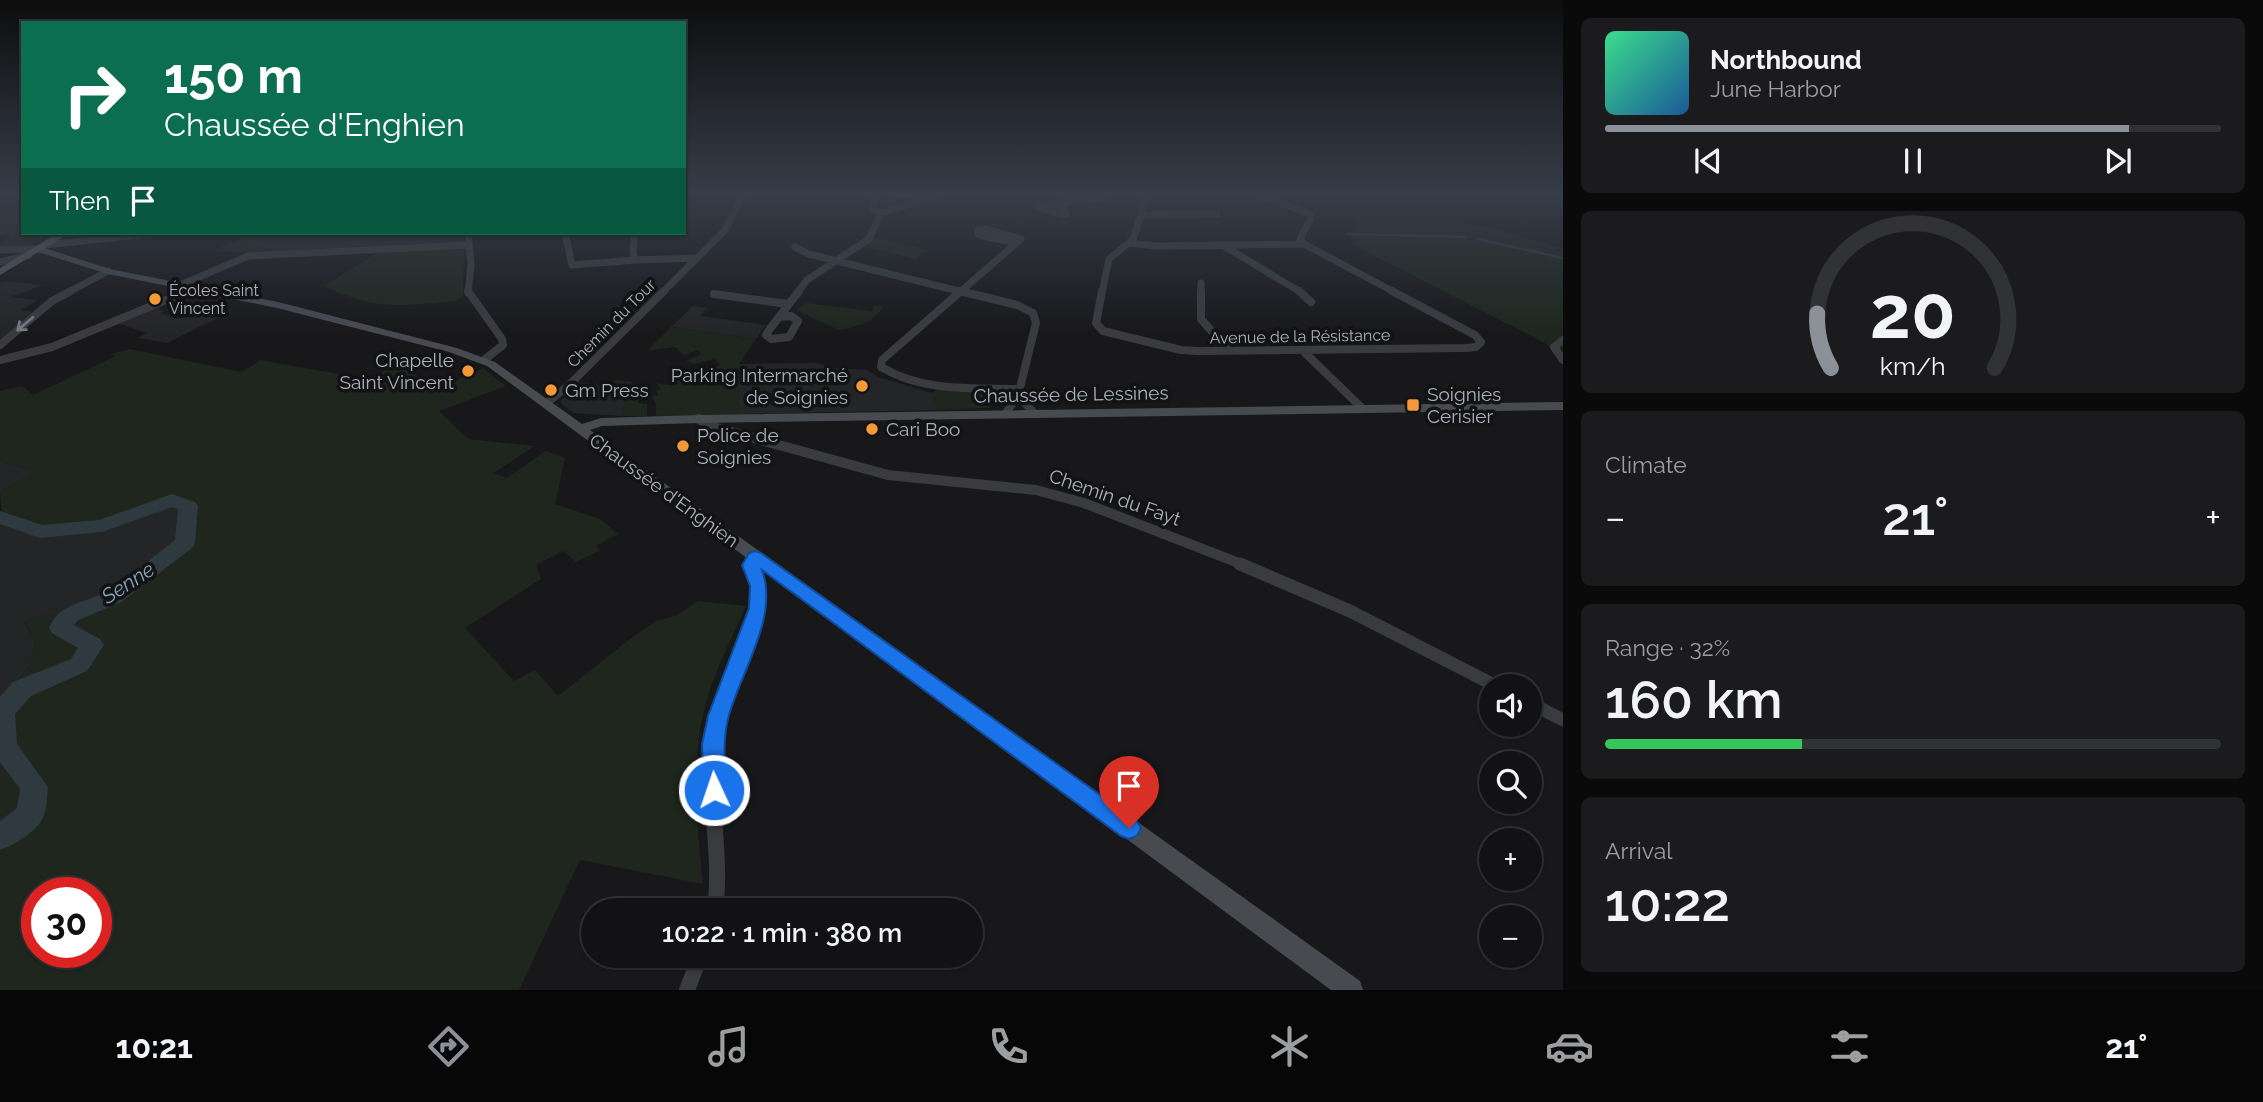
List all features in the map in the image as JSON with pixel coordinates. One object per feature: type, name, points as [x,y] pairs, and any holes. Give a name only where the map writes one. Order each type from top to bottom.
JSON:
[{"type":"main road","points":[[0,272],[51,241]]},
{"type":"main road","name":"Chaussée d'Enghien","points":[[37,250],[60,254],[108,271],[278,305],[453,349],[484,360],[547,403],[1351,990]]},
{"type":"main road","name":"Chaussée de Lessines","points":[[580,429],[601,422],[699,419],[1563,406]]},
{"type":"street","points":[[0,262],[37,250],[88,241]]},
{"type":"street","points":[[469,241],[471,264],[468,294],[502,339],[503,345],[484,360]]},
{"type":"street","points":[[567,241],[572,265],[697,258]]},
{"type":"street","points":[[634,241],[633,254],[636,260]]},
{"type":"street","name":"Chemin du Tour","points":[[547,403],[569,385],[714,241]]},
{"type":"street","points":[[779,317],[807,280],[863,241]]},
{"type":"street","points":[[1010,241],[1016,243]]},
{"type":"street","points":[[1016,243],[882,360],[881,367],[890,373],[935,387],[1019,393],[1034,413]]},
{"type":"street","points":[[1129,243],[1156,246],[1304,244]]},
{"type":"street","name":"Avenue de la Résistance","points":[[1129,243],[1109,259],[1096,323],[1100,329],[1109,333],[1181,350],[1466,348],[1480,345],[1480,339],[1475,335],[1304,244]]},
{"type":"street","points":[[178,286],[248,256],[469,245]]},
{"type":"street","points":[[1224,246],[1302,293],[1311,302]]},
{"type":"street","points":[[795,247],[836,261],[1027,309],[1036,318],[1019,393],[1005,414]]},
{"type":"street","points":[[0,250],[37,250]]},
{"type":"street","points":[[0,345],[52,301],[108,271]]},
{"type":"street","points":[[1201,283],[1203,322],[1229,351]]},
{"type":"street","points":[[0,360],[33,354],[193,289]]},
{"type":"street","points":[[714,294],[788,304]]},
{"type":"street","points":[[1563,340],[1554,347],[1563,360]]},
{"type":"street","name":"Avenue de la Résistance","points":[[1307,350],[1368,409]]},
{"type":"street","name":"Chemin du Fayt","points":[[699,419],[710,426],[888,475],[1035,490],[1084,503],[1232,560],[1350,611],[1479,677]]},
{"type":"street","points":[[717,898],[720,856],[712,768],[713,744],[719,716],[758,608],[759,586],[751,565],[755,557]]},
{"type":"street","points":[[1542,709],[1563,720]]},
{"type":"street","points":[[687,990],[695,968]]},
{"type":"shaded area","points":[[37,241],[30,245],[0,248],[0,243]]},
{"type":"shaded area","points":[[235,241],[261,241],[254,247],[272,249],[270,253],[212,251]]},
{"type":"shaded area","points":[[247,241],[464,243],[248,254]]},
{"type":"shaded area","points":[[869,241],[892,241],[928,250],[915,259],[862,246]]},
{"type":"shaded area","points":[[1352,241],[1539,241],[1563,248],[1563,360],[1545,343],[1351,244]]},
{"type":"shaded area","points":[[464,249],[463,296],[456,301],[388,305],[360,300],[324,286],[378,252]]},
{"type":"shaded area","points":[[4,281],[43,285],[10,297],[38,300],[21,310],[32,312],[0,340],[0,283]]},
{"type":"shaded area","points":[[806,303],[872,311],[874,305],[883,307],[870,321],[839,330],[796,310]]},
{"type":"shaded area","points":[[693,306],[706,308],[701,316],[766,325],[756,339],[671,327]]},
{"type":"shaded area","points":[[154,307],[164,311],[160,313],[178,319],[197,310],[226,314],[167,343],[138,338],[146,333],[114,322]]},
{"type":"shaded area","points":[[671,327],[756,339],[739,364],[738,414],[656,416],[656,404],[652,396],[658,395],[656,391],[661,389],[656,383],[668,385],[686,373],[710,371],[720,365],[715,359],[694,364],[687,361],[701,354],[698,350],[684,355],[675,347],[647,351]]},
{"type":"shaded area","points":[[130,349],[242,372],[261,360],[376,381],[384,370],[407,370],[440,388],[483,368],[506,386],[439,411],[468,439],[534,446],[494,473],[506,478],[546,451],[565,458],[555,504],[600,519],[618,534],[596,546],[601,550],[576,562],[563,551],[536,565],[541,579],[465,628],[514,681],[535,670],[558,696],[656,621],[677,615],[698,601],[746,606],[712,685],[698,742],[696,790],[703,884],[580,860],[519,990],[0,990],[0,700],[30,666],[35,642],[24,621],[51,614],[70,614],[112,598],[185,543],[188,506],[172,500],[102,526],[40,532],[2,518],[0,492],[35,472],[0,461],[0,391],[22,386],[33,395],[116,356],[111,354]]},
{"type":"shaded area","points":[[817,363],[832,368],[867,370],[878,377],[932,393],[938,410],[738,414],[739,364]]},
{"type":"shaded area","points":[[616,380],[631,382],[639,392],[633,392],[639,403],[647,404],[647,416],[622,416],[627,390],[609,386]]},
{"type":"shaded area","points":[[578,382],[628,389],[622,416],[573,413],[560,402]]},
{"type":"shaded area","points":[[936,390],[994,390],[1005,393],[1008,399],[988,408],[938,410],[932,393]]},
{"type":"shaded area","points":[[0,461],[36,472],[0,492]]},
{"type":"shaded area","points":[[172,500],[188,506],[185,543],[112,598],[70,614],[51,614],[24,622],[35,642],[30,666],[0,700],[0,515],[2,518],[102,526]]},
{"type":"waterway","points":[[1487,241],[1563,258]]},
{"type":"waterway","name":"Senne","points":[[0,517],[40,532],[102,526],[172,500],[188,506],[185,543],[112,598],[70,614],[60,627],[92,645],[79,665],[22,689],[2,712],[4,747],[34,787],[30,815],[0,837]]},
{"type":"place","name":"Écoles Saint Vincent","points":[[155,299]]},
{"type":"place","name":"Chapelle Saint Vincent","points":[[468,371]]},
{"type":"place","name":"Parking Intermarché de Soignies","points":[[862,386]]},
{"type":"place","name":"Gm Press","points":[[551,390]]},
{"type":"place","name":"Soignies Cerisier","points":[[1413,405]]},
{"type":"place","name":"Cari Boo","points":[[872,429]]},
{"type":"place","name":"Police de Soignies","points":[[683,446]]},
{"type":"route","points":[[714,790],[713,744],[719,716],[758,608],[759,586],[751,565],[755,557],[1129,828]]}]
